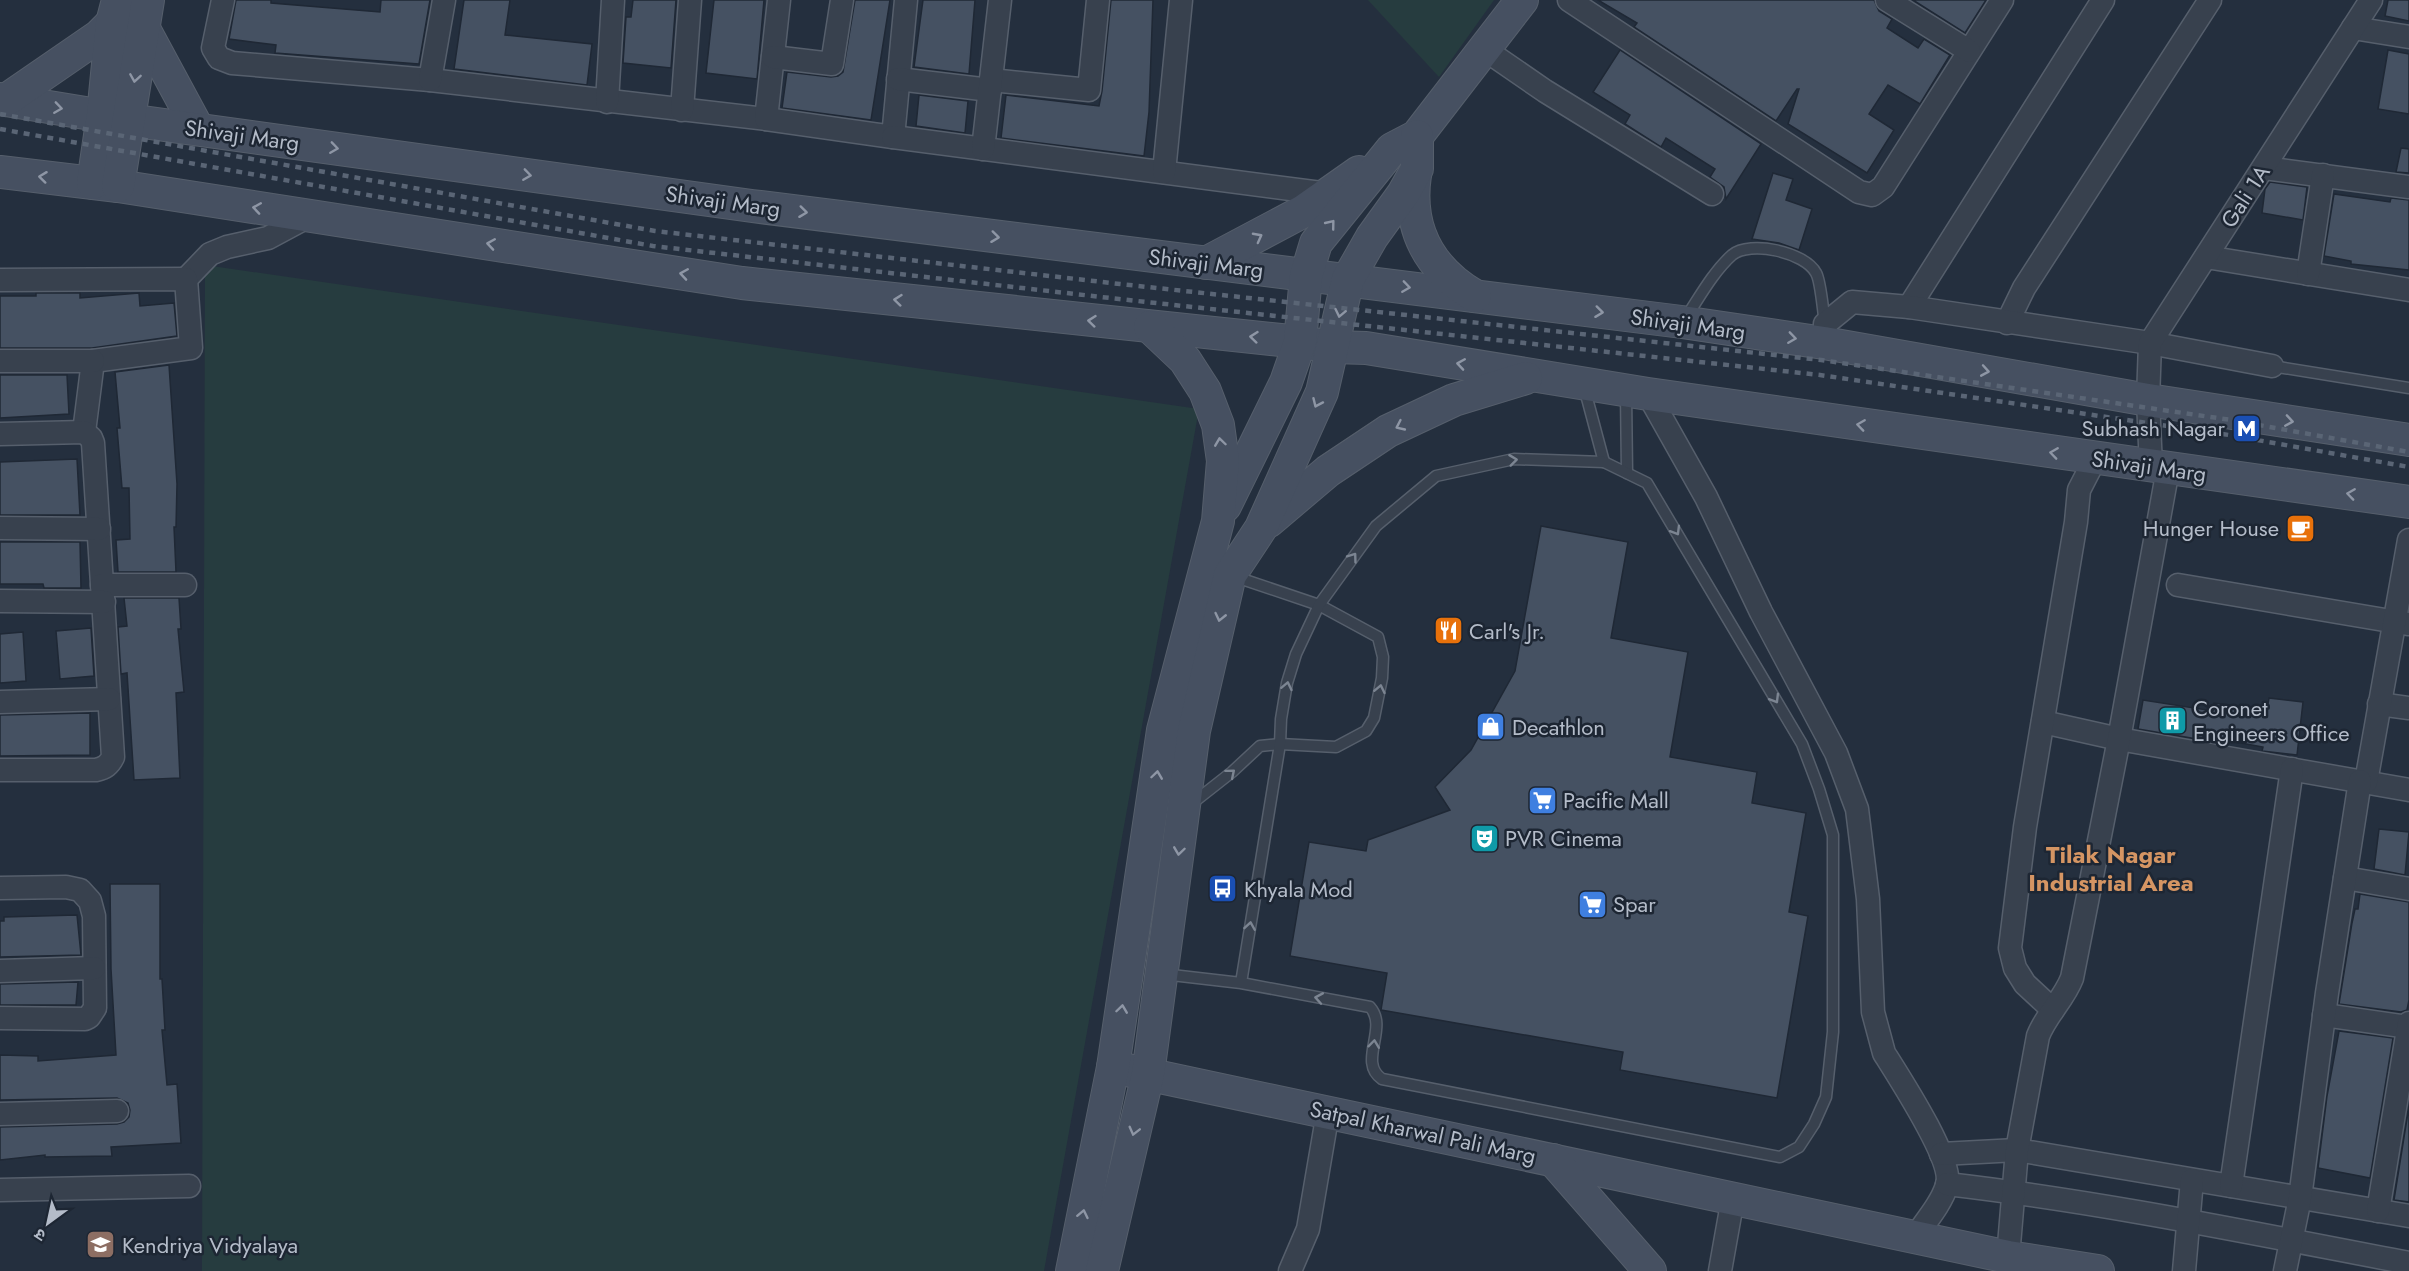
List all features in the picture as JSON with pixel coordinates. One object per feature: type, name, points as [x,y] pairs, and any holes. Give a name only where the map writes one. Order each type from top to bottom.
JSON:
[{"type":"main road","points":[[1218,521],[1286,382],[1300,342],[1306,276],[1316,243],[1484,50],[1522,0]]},
{"type":"main road","points":[[3,100],[99,36],[115,12]]},
{"type":"main road","points":[[115,12],[115,118]]},
{"type":"main road","points":[[105,185],[115,118],[145,14]]},
{"type":"main road","points":[[145,14],[198,129]]},
{"type":"main road","name":"Shivaji Marg","points":[[3,100],[115,118],[752,206],[1306,276],[1348,279],[1479,298],[1682,322],[1824,333],[2148,400],[2409,440]]},
{"type":"main road","points":[[1405,143],[1417,169],[1413,203],[1415,220],[1424,245],[1438,267],[1450,279],[1479,298]]},
{"type":"main road","points":[[1206,263],[1258,237],[1329,194],[1405,143]]},
{"type":"main road","points":[[1102,1271],[1148,1074],[1194,731],[1230,575],[1261,528],[1322,392],[1348,279],[1372,237],[1403,194],[1417,169]]},
{"type":"main road","name":"Shivaji Marg","points":[[0,172],[105,185],[742,283],[1333,347],[1366,348],[1637,393],[2409,502]]},
{"type":"main road","points":[[1072,1271],[1113,1067],[1163,730],[1218,521],[1223,461],[1218,425],[1205,391],[1185,360],[1150,327]]},
{"type":"main road","points":[[1261,528],[1328,471],[1388,431],[1454,400],[1533,376]]},
{"type":"main road","name":"Satpal Kharwal Pali Marg","points":[[1113,1067],[1553,1160],[1650,1271]]},
{"type":"main road","points":[[1553,1160],[1915,1237],[2013,1262],[2098,1271]]},
{"type":"street","points":[[223,0],[213,48],[219,58],[232,63],[430,80],[765,119],[1329,194]]},
{"type":"street","points":[[430,80],[444,0]]},
{"type":"street","points":[[607,102],[613,0]]},
{"type":"street","points":[[682,110],[690,0]]},
{"type":"street","points":[[765,119],[779,0]]},
{"type":"street","points":[[773,57],[832,64],[842,0]]},
{"type":"street","points":[[893,137],[906,0]]},
{"type":"street","points":[[983,149],[1000,0]]},
{"type":"street","points":[[898,79],[1089,90],[1098,0]]},
{"type":"street","points":[[1164,172],[1181,0]]},
{"type":"street","points":[[1569,0],[1849,186],[1866,195],[1878,193],[1883,187],[2002,0]]},
{"type":"street","points":[[1887,0],[1968,51]]},
{"type":"street","points":[[1909,307],[2103,0]]},
{"type":"street","points":[[2007,323],[2024,288],[2210,0]]},
{"type":"street","name":"Gali 1A","points":[[2150,343],[2371,0]]},
{"type":"street","points":[[2353,28],[2409,37]]},
{"type":"street","points":[[1484,50],[1545,91],[1712,194]]},
{"type":"street","points":[[2264,168],[2409,187]]},
{"type":"street","points":[[2308,274],[2323,175]]},
{"type":"street","points":[[0,280],[186,279],[210,254],[227,247],[268,238],[309,216]]},
{"type":"street","points":[[2205,257],[2409,290]]},
{"type":"street","points":[[0,361],[93,361],[191,348],[186,279]]},
{"type":"street","points":[[1824,333],[1852,302],[1909,307],[2150,343],[2272,366]]},
{"type":"street","points":[[2013,1262],[2013,1192],[2017,1150],[2038,1036],[2043,1024],[2067,991],[2072,978],[2119,739],[2159,468],[2148,400],[2150,343]]},
{"type":"street","points":[[84,432],[93,361]]},
{"type":"street","points":[[1637,393],[1706,497],[1761,612],[1836,753],[1857,809],[1868,899],[1873,1012],[1877,1030],[1884,1053],[1933,1136],[1948,1173],[1947,1184],[1938,1203],[1915,1237]]},
{"type":"street","points":[[0,434],[84,432],[92,438],[113,757],[111,763],[105,768],[96,770],[0,770]]},
{"type":"street","points":[[2053,1010],[2025,984],[2015,968],[2010,948],[2025,827],[2076,522],[2079,490],[2095,459]]},
{"type":"street","points":[[0,528],[99,529]]},
{"type":"street","points":[[2285,1271],[2300,1198],[2345,878],[2379,704],[2402,623],[2409,540]]},
{"type":"street","points":[[0,601],[103,594],[185,585]]},
{"type":"street","points":[[2178,585],[2402,623]]},
{"type":"street","points":[[0,702],[109,699]]},
{"type":"street","points":[[2379,704],[2409,708]]},
{"type":"street","points":[[2043,723],[2119,739],[2409,789]]},
{"type":"street","points":[[2231,1186],[2292,769]]},
{"type":"street","points":[[2345,878],[2409,889]]},
{"type":"street","points":[[0,888],[66,887],[80,891],[90,901],[94,916],[95,1008],[89,1017],[74,1020],[0,1018]]},
{"type":"street","points":[[0,971],[94,968]]},
{"type":"street","points":[[2324,1015],[2409,1025],[2378,1211]]},
{"type":"street","points":[[0,1114],[117,1111]]},
{"type":"street","points":[[1290,1271],[1308,1229],[1328,1112]]},
{"type":"street","points":[[1941,1154],[2017,1150],[2409,1216]]},
{"type":"street","points":[[2184,1271],[2192,1180]]},
{"type":"street","points":[[1947,1184],[2013,1192],[2409,1263]]},
{"type":"street","points":[[0,1190],[189,1186]]},
{"type":"street","points":[[1720,1271],[1733,1198]]},
{"type":"lane","points":[[1682,322],[1713,277],[1733,254],[1750,247],[1771,249],[1801,259],[1816,273],[1824,333]]},
{"type":"lane","points":[[2272,366],[2409,388]]},
{"type":"lane","points":[[1583,384],[1604,462]]},
{"type":"lane","points":[[1627,473],[1637,393]]},
{"type":"lane","points":[[1161,974],[1240,983],[1370,1007],[1375,1012],[1377,1022],[1371,1067],[1382,1079],[1780,1157],[1799,1147],[1814,1124],[1826,1097],[1829,1074],[1833,1032],[1833,835],[1802,744],[1647,483],[1604,462],[1514,459],[1436,476],[1376,526],[1319,605],[1296,654],[1287,683],[1281,719],[1280,744],[1240,983]]},
{"type":"lane","points":[[1185,809],[1232,772],[1260,746],[1280,744],[1336,747],[1366,732],[1374,718],[1382,678],[1383,657],[1378,637],[1319,605],[1230,575]]},
{"type":"green space","points":[[1368,0],[1494,0],[1439,77]]},
{"type":"green space","points":[[205,265],[1199,409],[1044,1271],[202,1271]]},
{"type":"building","points":[[236,0],[271,0],[271,3],[380,12],[381,0],[430,0],[419,64],[275,53],[276,45],[229,39]]},
{"type":"building","points":[[464,0],[510,0],[505,35],[592,44],[587,85],[454,69]]},
{"type":"building","points":[[633,0],[676,0],[671,68],[623,63],[626,17],[631,17]]},
{"type":"building","points":[[714,0],[764,0],[757,79],[706,73]]},
{"type":"building","points":[[855,0],[890,0],[871,120],[782,108],[787,72],[831,77],[843,72]]},
{"type":"building","points":[[923,0],[975,0],[969,74],[914,67]]},
{"type":"building","points":[[1111,0],[1153,0],[1149,112],[1144,156],[1001,138],[1006,95],[1099,106]]},
{"type":"building","points":[[1598,0],[1874,0],[1879,11],[1892,19],[1887,28],[1918,48],[1924,39],[1950,55],[1920,104],[1888,85],[1869,114],[1894,130],[1867,173],[1788,124],[1799,89],[1776,121],[1634,27],[1637,23]]},
{"type":"building","points":[[1913,0],[1986,0],[1965,33]]},
{"type":"building","points":[[2388,0],[2409,0],[2409,21],[2385,16]]},
{"type":"building","points":[[1620,50],[1761,144],[1726,199],[1724,187],[1710,177],[1715,169],[1666,138],[1661,147],[1625,124],[1630,115],[1593,92]]},
{"type":"building","points":[[2388,50],[2409,54],[2409,114],[2378,109]]},
{"type":"building","points":[[919,95],[968,101],[965,133],[916,126]]},
{"type":"building","points":[[2401,148],[2409,149],[2409,173],[2396,172]]},
{"type":"building","points":[[1773,173],[1793,179],[1786,200],[1812,209],[1799,250],[1779,243],[1752,239]]},
{"type":"building","points":[[2270,182],[2307,187],[2303,220],[2262,213],[2265,189]]},
{"type":"building","points":[[2334,194],[2390,202],[2391,198],[2409,200],[2409,270],[2351,264],[2351,261],[2324,256]]},
{"type":"building","points":[[36,293],[80,293],[80,298],[139,293],[140,306],[174,303],[177,336],[92,348],[0,348],[0,296],[36,296]]},
{"type":"building","points":[[169,365],[177,484],[176,527],[174,527],[176,572],[118,572],[116,540],[130,539],[129,488],[122,488],[115,372]]},
{"type":"building","points":[[0,375],[67,375],[69,414],[0,418]]},
{"type":"building","points":[[77,459],[80,515],[0,515],[0,462]]},
{"type":"building","points":[[1541,526],[1628,542],[1611,638],[1688,652],[1670,757],[1757,772],[1752,803],[1806,813],[1789,912],[1808,916],[1777,1098],[1620,1070],[1623,1052],[1381,1010],[1387,973],[1290,956],[1309,842],[1366,851],[1368,840],[1450,810],[1435,787],[1471,750],[1515,671]]},
{"type":"building","points":[[0,542],[80,542],[81,588],[44,588],[43,584],[0,584]]},
{"type":"building","points":[[124,598],[179,598],[181,629],[178,629],[184,692],[176,693],[180,778],[134,780],[127,673],[121,674],[118,627],[127,626]]},
{"type":"building","points":[[91,628],[94,676],[60,679],[56,631]]},
{"type":"building","points":[[23,632],[26,681],[0,683],[0,634]]},
{"type":"building","points":[[2269,698],[2303,702],[2297,755],[2262,751],[2263,747],[2203,736],[2203,740],[2138,729],[2143,700],[2213,711],[2214,703],[2267,710]]},
{"type":"building","points":[[90,713],[90,755],[0,756],[0,715]]},
{"type":"building","points":[[2379,829],[2409,832],[2405,875],[2374,869]]},
{"type":"building","points":[[110,884],[160,884],[160,979],[162,979],[165,1030],[162,1030],[167,1085],[177,1084],[181,1143],[111,1147],[112,1156],[45,1157],[45,1155],[0,1160],[0,1127],[117,1124],[129,1117],[128,1103],[117,1098],[0,1100],[0,1055],[38,1056],[38,1061],[116,1055],[111,969]]},
{"type":"building","points":[[2360,894],[2409,902],[2409,1000],[2407,1010],[2401,1012],[2339,1004],[2352,923],[2355,909],[2358,909]]},
{"type":"building","points":[[77,915],[81,955],[0,957],[0,921],[4,921],[4,917]]},
{"type":"building","points":[[78,982],[76,1005],[0,1005],[0,984]]},
{"type":"building","points":[[2339,1031],[2393,1038],[2370,1178],[2318,1168],[2327,1096]]},
{"type":"building","points":[[2409,1106],[2409,1202],[2394,1200]]},
{"type":"railway","points":[[0,114],[655,231],[1821,360],[2231,420],[2409,452]]},
{"type":"railway","points":[[0,129],[653,246],[1820,375],[2229,435],[2409,467]]},
{"type":"place","name":"Subhash Nagar","points":[[2246,428]]},
{"type":"place","name":"Hunger House","points":[[2300,528]]},
{"type":"place","name":"Carl's Jr.","points":[[1448,631]]},
{"type":"place","name":"Coronet Engineers Office","points":[[2172,721]]},
{"type":"place","name":"Decathlon","points":[[1491,727]]},
{"type":"place","name":"Pacific Mall","points":[[1542,800]]},
{"type":"place","name":"PVR Cinema","points":[[1484,838]]},
{"type":"place","name":"Khyala Mod","points":[[1223,889]]},
{"type":"place","name":"Spar","points":[[1592,904]]},
{"type":"place","name":"Kendriya Vidyalaya","points":[[101,1245]]},
{"type":"district","name":"Tilak Nagar Industrial Area","points":[[2111,868]]}]
